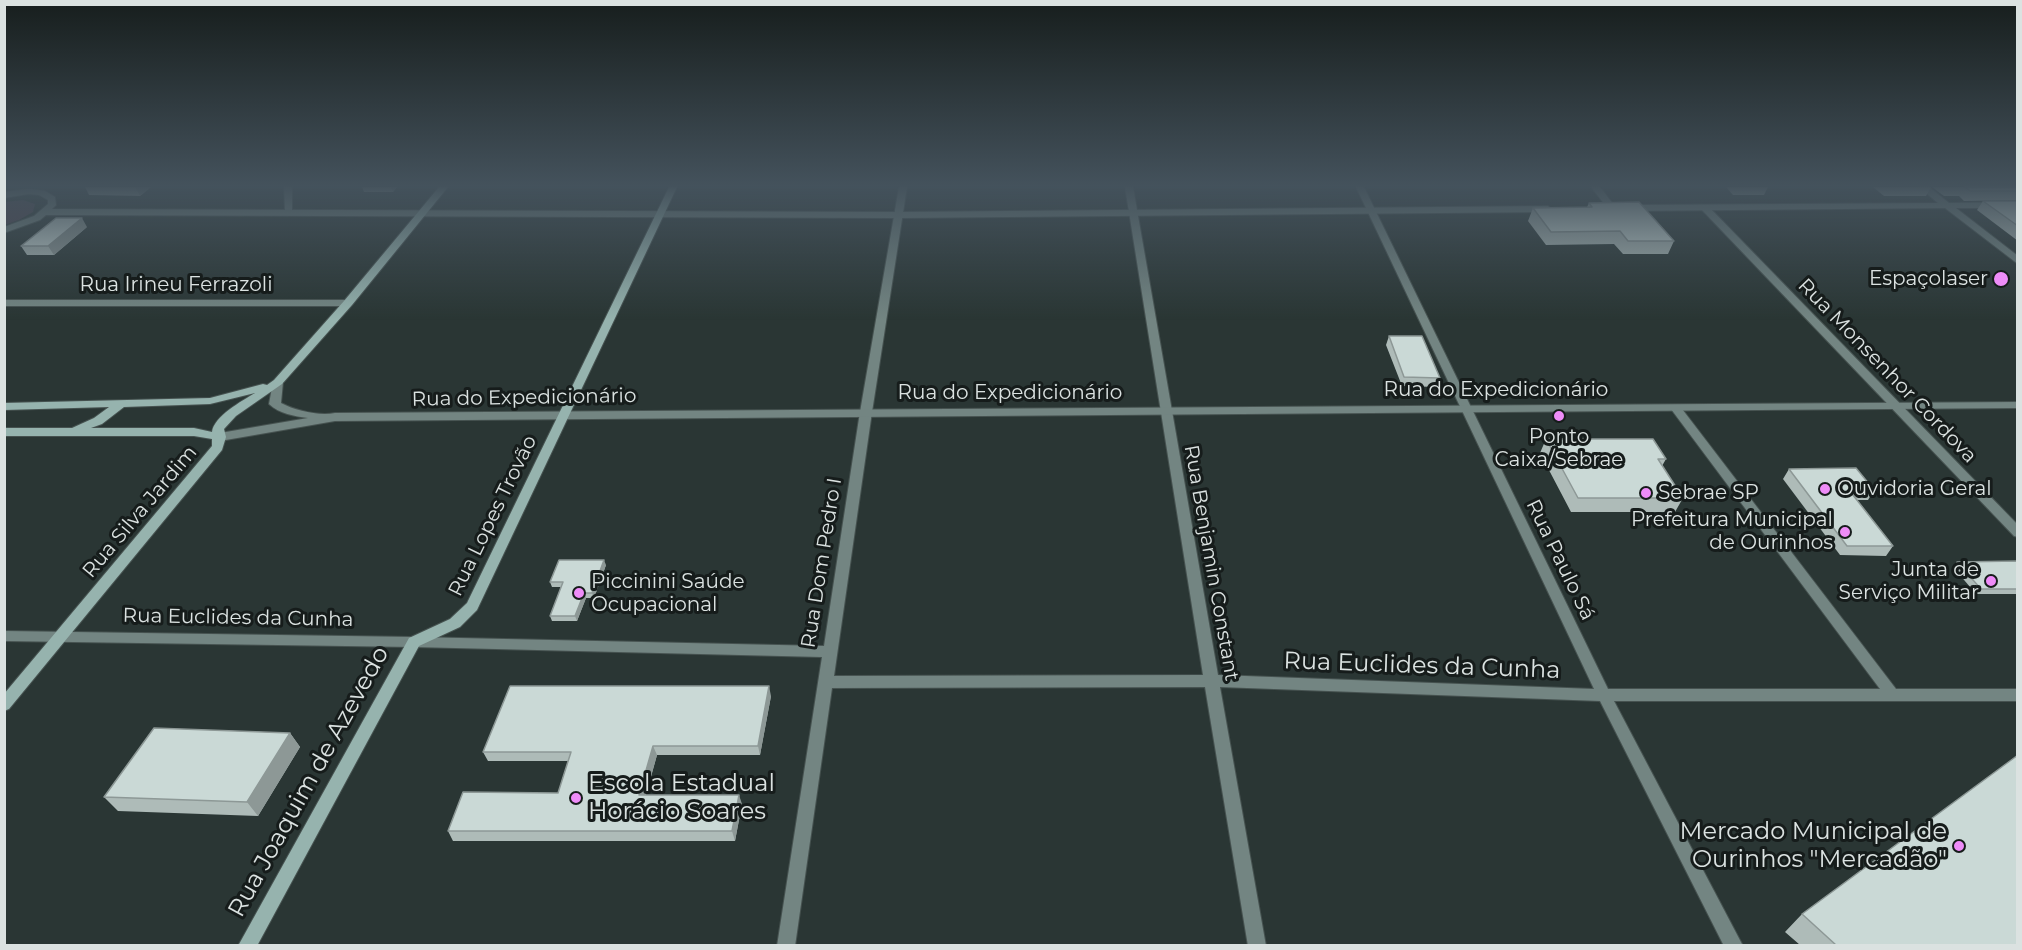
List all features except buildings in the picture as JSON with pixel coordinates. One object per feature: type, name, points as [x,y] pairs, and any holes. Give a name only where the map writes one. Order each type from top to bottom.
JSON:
[{"type":"main road","name":"Rua Silva Jardim","points":[[4,705],[218,447],[220,437],[218,428],[232,413],[278,382],[408,231]]},
{"type":"main road","name":"Rua Lopes Trovão","points":[[414,642],[455,623],[472,606],[652,231]]},
{"type":"main road","points":[[4,407],[210,400],[238,395],[278,382]]},
{"type":"main road","points":[[70,432],[98,421],[122,403]]},
{"type":"main road","name":"Rua do Expedicionário","points":[[4,432],[194,432],[220,437]]},
{"type":"main road","name":"Rua Joaquim de Azevedo","points":[[247,945],[414,642]]},
{"type":"street","name":"Rua Dom Pedro I","points":[[786,945],[866,412],[896,231]]},
{"type":"street","name":"Rua Benjamin Constant","points":[[1136,231],[1163,410],[1213,681],[1257,945]]},
{"type":"street","name":"Rua Paulo Sá","points":[[1381,231],[1604,695],[1734,945]]},
{"type":"street","name":"Rua Monsenhor Cordova","points":[[1727,231],[2018,533]]},
{"type":"street","points":[[1979,231],[2018,261]]},
{"type":"street","name":"Rua Irineu Ferrazoli","points":[[4,303],[348,303]]},
{"type":"street","points":[[278,382],[275,404],[290,412],[335,417]]},
{"type":"street","name":"Rua do Expedicionário","points":[[220,437],[335,417],[2018,405]]},
{"type":"street","points":[[1675,407],[1893,696]]},
{"type":"street","name":"Rua Euclides da Cunha","points":[[4,636],[414,642],[830,652]]},
{"type":"street","name":"Rua Euclides da Cunha","points":[[826,682],[1213,681],[1604,695],[2018,695]]},
{"type":"place","name":"Espaçolaser","points":[[2001,279]]},
{"type":"place","name":"Ponto Caixa/Sebrae","points":[[1559,416]]},
{"type":"place","name":"Ouvidoria Geral","points":[[1825,489]]},
{"type":"place","name":"Sebrae SP","points":[[1646,493]]},
{"type":"place","name":"Prefeitura Municipal de Ourinhos","points":[[1845,532]]},
{"type":"place","name":"Junta de Serviço Militar","points":[[1991,581]]},
{"type":"place","name":"Piccinini Saúde Ocupacional","points":[[579,593]]},
{"type":"place","name":"Escola Estadual Horácio Soares","points":[[576,798]]},
{"type":"place","name":"Mercado Municipal de Ourinhos \"Mercadão\"","points":[[1959,846]]}]
